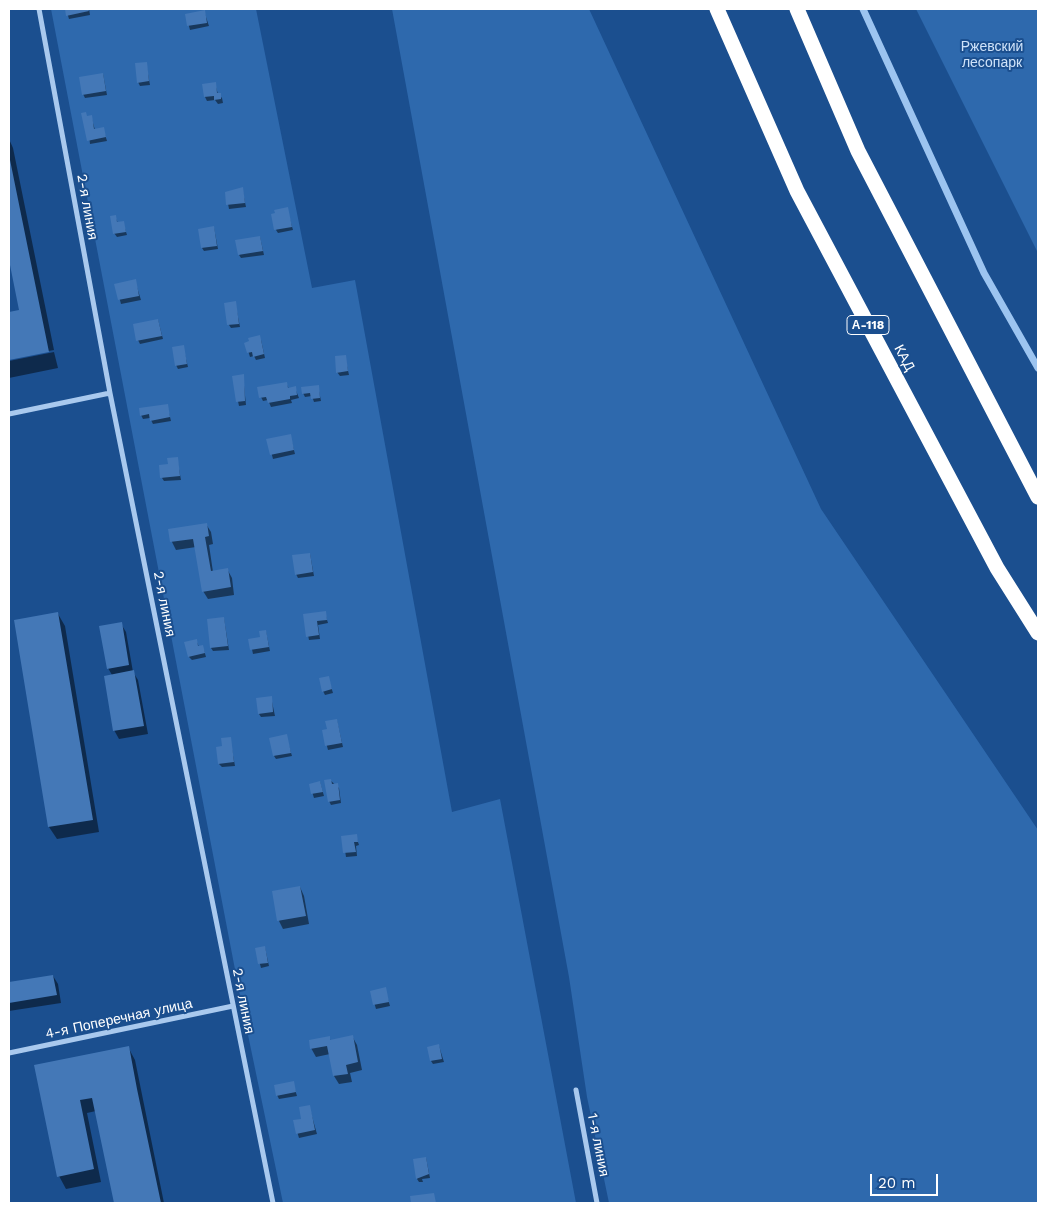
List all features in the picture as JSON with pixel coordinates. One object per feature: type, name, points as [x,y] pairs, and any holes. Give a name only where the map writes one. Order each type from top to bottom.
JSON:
[{"type":"highway","name":"КАД","points":[[717,9],[797,191],[997,568],[1038,633]]},
{"type":"highway","points":[[797,9],[858,152],[1038,497]]},
{"type":"street","name":"2-я линия","points":[[39,9],[110,394],[273,1203]]},
{"type":"street","points":[[9,414],[110,394]]},
{"type":"street","name":"4-я Поперечная улица","points":[[9,1053],[233,1006]]},
{"type":"street","name":"1-я линия","points":[[576,1090],[597,1203]]},
{"type":"green space","points":[[51,9],[256,9],[312,288],[355,280],[452,812],[500,799],[576,1203],[283,1203],[242,1006]]},
{"type":"green space","points":[[392,9],[589,9],[821,509],[1038,830],[1038,1203],[609,1203],[587,1097],[569,977]]},
{"type":"green space","name":"Ржевский лесопарк","points":[[916,9],[1038,9],[1038,253]]},
{"type":"building","points":[[65,9],[88,9],[89,11],[66,16]]},
{"type":"building","points":[[205,10],[207,23],[187,26],[185,14]]},
{"type":"building","points":[[147,62],[149,81],[137,83],[135,63]]},
{"type":"building","points":[[103,73],[106,91],[82,95],[79,77]]},
{"type":"building","points":[[216,82],[217,93],[221,93],[221,99],[214,100],[214,96],[204,97],[202,84]]},
{"type":"building","points":[[86,112],[87,116],[92,115],[94,129],[104,127],[106,137],[87,141],[81,113]]},
{"type":"building","points":[[9,155],[49,352],[9,360],[9,312],[19,310],[9,260]]},
{"type":"building","points":[[243,187],[245,203],[226,205],[225,192]]},
{"type":"building","points":[[288,207],[292,227],[274,230],[271,214],[275,213],[274,210]]},
{"type":"building","points":[[116,215],[117,222],[124,221],[126,232],[113,234],[110,216]]},
{"type":"building","points":[[214,226],[217,246],[201,248],[198,229]]},
{"type":"building","points":[[260,236],[263,251],[238,255],[235,240]]},
{"type":"building","points":[[136,279],[139,296],[118,300],[114,284]]},
{"type":"building","points":[[236,301],[239,324],[227,325],[224,303]]},
{"type":"building","points":[[158,319],[162,336],[136,341],[133,324]]},
{"type":"building","points":[[260,335],[264,354],[253,357],[252,352],[247,353],[244,343],[249,341],[248,338]]},
{"type":"building","points":[[184,345],[187,364],[175,366],[172,347]]},
{"type":"building","points":[[346,355],[348,371],[336,373],[335,356]]},
{"type":"building","points":[[244,374],[245,401],[236,402],[232,376]]},
{"type":"building","points":[[287,382],[288,388],[296,386],[297,395],[290,396],[290,399],[268,403],[266,397],[259,398],[257,387]]},
{"type":"building","points":[[319,385],[320,398],[311,399],[310,393],[302,394],[301,387]]},
{"type":"building","points":[[168,404],[170,417],[150,421],[149,414],[140,416],[139,408]]},
{"type":"building","points":[[291,434],[294,450],[270,455],[266,439]]},
{"type":"building","points":[[178,457],[180,476],[160,478],[159,465],[168,464],[167,458]]},
{"type":"building","points":[[207,523],[209,536],[205,537],[211,571],[228,568],[231,587],[202,592],[193,539],[170,542],[168,529]]},
{"type":"building","points":[[310,553],[313,572],[295,575],[292,555]]},
{"type":"building","points":[[326,611],[327,620],[317,621],[319,635],[306,637],[303,614]]},
{"type":"building","points":[[58,612],[93,820],[48,827],[14,620]]},
{"type":"building","points":[[224,617],[228,646],[210,648],[207,619]]},
{"type":"building","points":[[122,622],[129,665],[107,669],[99,626]]},
{"type":"building","points":[[266,630],[269,647],[250,650],[248,639],[260,637],[259,631]]},
{"type":"building","points":[[197,639],[198,646],[203,645],[205,653],[188,657],[184,642]]},
{"type":"building","points":[[134,670],[144,726],[113,731],[104,676]]},
{"type":"building","points":[[329,676],[332,689],[322,692],[319,678]]},
{"type":"building","points":[[272,696],[273,712],[258,714],[256,698]]},
{"type":"building","points":[[337,719],[342,743],[325,746],[322,730],[327,729],[325,721]]},
{"type":"building","points":[[287,734],[291,753],[273,756],[269,738]]},
{"type":"building","points":[[231,737],[234,762],[218,764],[216,747],[222,746],[221,738]]},
{"type":"building","points":[[331,779],[332,784],[338,783],[340,800],[328,802],[324,780]]},
{"type":"building","points":[[320,781],[323,792],[311,794],[309,784]]},
{"type":"building","points":[[357,834],[358,842],[354,842],[356,852],[343,853],[341,836]]},
{"type":"building","points":[[300,886],[306,916],[277,921],[272,891]]},
{"type":"building","points":[[265,946],[268,963],[258,964],[255,948]]},
{"type":"building","points":[[53,975],[57,995],[9,1003],[9,982]]},
{"type":"building","points":[[386,987],[389,1002],[373,1005],[370,991]]},
{"type":"building","points":[[353,1035],[358,1062],[346,1065],[348,1074],[333,1076],[327,1046],[310,1049],[309,1040],[330,1036],[330,1040]]},
{"type":"building","points":[[439,1044],[442,1059],[430,1061],[427,1047]]},
{"type":"building","points":[[129,1046],[161,1203],[114,1203],[92,1098],[80,1100],[94,1169],[57,1177],[34,1065]]},
{"type":"building","points":[[294,1081],[296,1092],[276,1096],[274,1085]]},
{"type":"building","points":[[310,1105],[315,1130],[296,1134],[293,1120],[301,1119],[299,1107]]},
{"type":"building","points":[[426,1157],[429,1174],[416,1179],[413,1159]]},
{"type":"building","points":[[434,1193],[436,1203],[411,1203],[410,1196]]},
{"type":"waterway","points":[[863,9],[984,273],[1038,368]]}]
